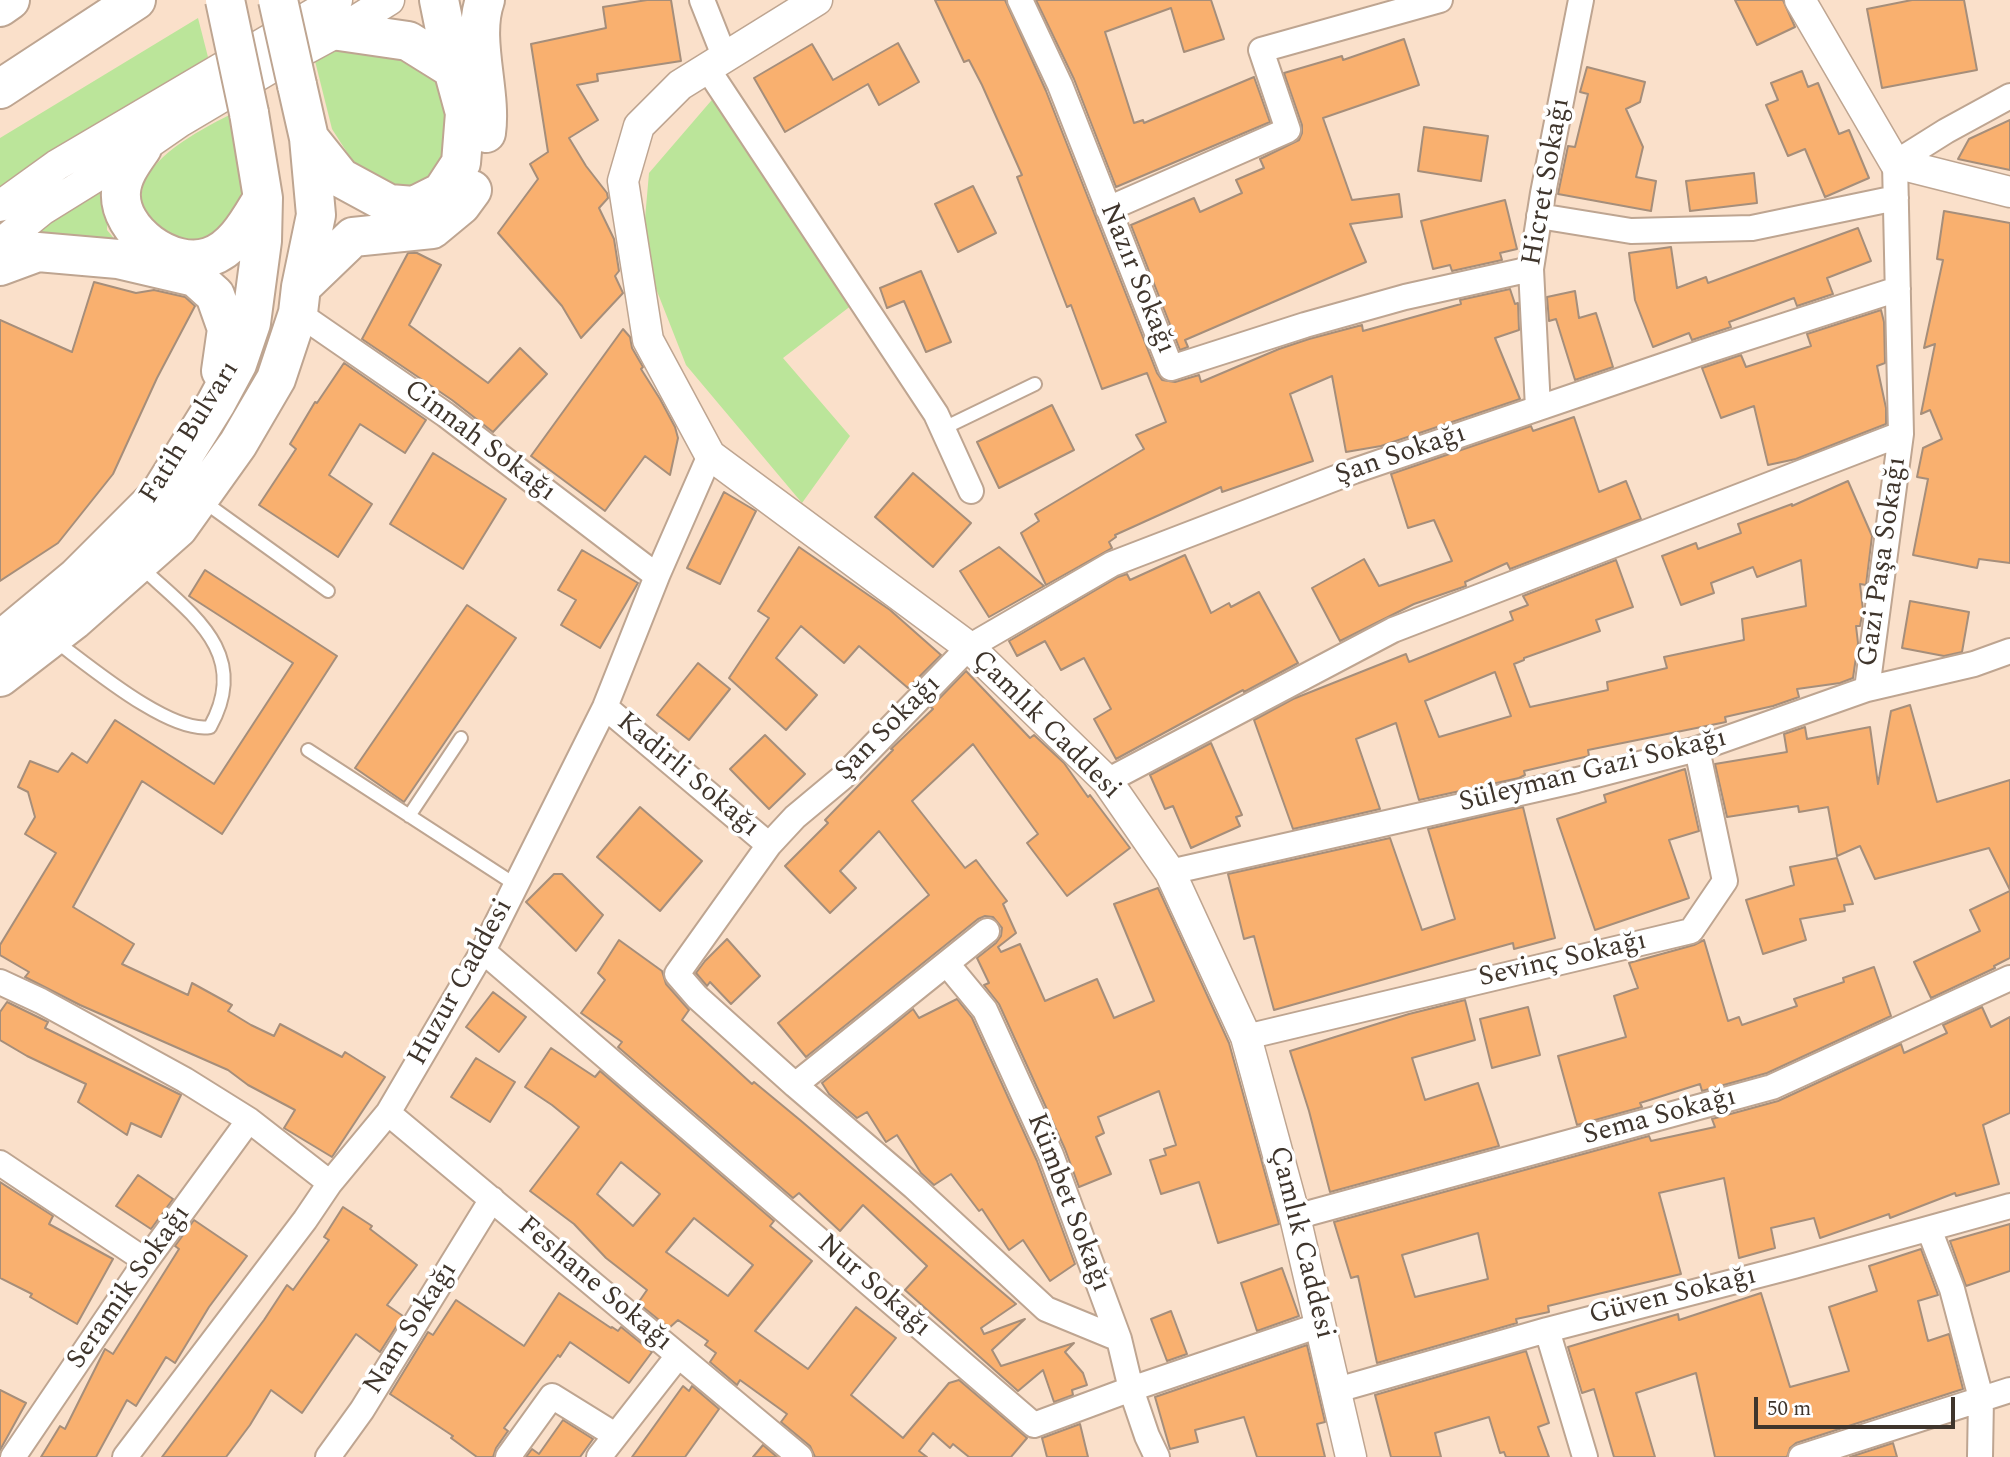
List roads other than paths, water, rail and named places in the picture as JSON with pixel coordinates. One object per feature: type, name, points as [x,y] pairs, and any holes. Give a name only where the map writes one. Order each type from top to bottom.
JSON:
[{"type":"main road","points":[[0,7],[10,0]]},
{"type":"main road","points":[[0,89],[136,0]]},
{"type":"main road","name":"Fatih Bulvarı","points":[[0,641],[76,578],[159,495],[237,364],[251,323],[262,241],[263,198],[249,113],[225,0]]},
{"type":"main road","name":"Fatih Bulvarı","points":[[0,677],[51,638],[178,528],[238,444],[276,379],[300,300],[316,215],[309,138],[278,0]]},
{"type":"main road","points":[[309,138],[341,178],[389,204],[414,206],[442,192],[461,163],[465,113],[439,0]]},
{"type":"main road","points":[[300,300],[353,237],[432,229],[461,205],[481,179],[487,127],[481,36],[485,0]]},
{"type":"main road","points":[[338,16],[408,41],[453,69]]},
{"type":"main road","points":[[142,148],[127,171],[121,191],[124,214],[136,233],[156,249],[185,259],[209,258],[231,243],[263,198]]},
{"type":"main road","points":[[0,266],[38,252],[118,259],[195,277],[215,295],[227,328],[216,403]]},
{"type":"street","points":[[0,206],[57,165],[338,16],[389,0]]},
{"type":"street","points":[[702,0],[716,63],[936,414],[971,491]]},
{"type":"street","points":[[716,63],[817,0]]},
{"type":"street","name":"Nazır Sokağı","points":[[1020,0],[1060,85],[1171,368],[1305,325],[1405,297],[1531,268]]},
{"type":"street","points":[[1108,209],[1289,131],[1261,50],[1440,0]]},
{"type":"street","name":"Hicret Sokağı","points":[[1538,408],[1531,268],[1581,0]]},
{"type":"street","points":[[1801,0],[1895,163],[2010,192]]},
{"type":"street","points":[[0,244],[42,210],[181,121],[267,71],[338,16]]},
{"type":"street","name":"Çamlık Caddesi","points":[[716,63],[680,85],[639,127],[623,181],[648,340],[710,456],[969,647],[1107,781],[1170,872],[1246,1037],[1295,1217],[1351,1457]]},
{"type":"street","points":[[1895,163],[2010,96]]},
{"type":"street","name":"Gazi Paşa Sokağı","points":[[1867,690],[1901,434],[1895,163]]},
{"type":"street","points":[[1539,216],[1631,231],[1752,228],[1896,198]]},
{"type":"street","name":"Şan Sokağı","points":[[1119,1339],[1046,1309],[914,1187],[794,1085],[697,997],[677,974],[769,845],[795,817],[844,777],[969,647],[1112,564],[1354,471],[1898,289]]},
{"type":"street","name":"Cinnah Sokağı","points":[[300,300],[657,576]]},
{"type":"street","points":[[1107,781],[1393,630],[1901,434]]},
{"type":"street","name":"Huzur Caddesi","points":[[125,1457],[305,1220],[330,1183],[388,1113],[483,951],[605,707],[657,576],[710,456]]},
{"type":"street","name":"Süleyman Gazi Sokağı","points":[[1170,872],[1577,780],[1697,749],[1867,690],[1974,664],[2010,651]]},
{"type":"street","name":"Kadirli Sokağı","points":[[605,707],[769,845]]},
{"type":"street","name":"Sevinç Sokağı","points":[[1246,1037],[1691,931],[1725,881],[1697,749]]},
{"type":"street","points":[[794,1085],[986,931]]},
{"type":"street","name":"Nur Sokağı","points":[[483,951],[1034,1425],[1320,1325]]},
{"type":"street","name":"Kümbet Sokağı","points":[[947,964],[985,1010],[1051,1156],[1119,1339],[1131,1389],[1157,1457]]},
{"type":"street","name":"Sema Sokağı","points":[[1295,1217],[1772,1087],[2010,978]]},
{"type":"street","points":[[0,982],[41,1001],[185,1080],[249,1120],[330,1183]]},
{"type":"street","name":"Feshane Sokağı","points":[[388,1113],[800,1457]]},
{"type":"street","name":"Seramik Sokağı","points":[[13,1457],[146,1261],[249,1120]]},
{"type":"street","points":[[0,1163],[146,1261]]},
{"type":"street","name":"Nam Sokağı","points":[[328,1457],[369,1399],[492,1199]]},
{"type":"street","name":"Güven Sokağı","points":[[1337,1390],[1546,1329],[2010,1206]]},
{"type":"street","points":[[1929,1229],[1952,1289],[1981,1398],[1980,1457]]},
{"type":"street","points":[[1546,1329],[1585,1457]]},
{"type":"street","points":[[599,1457],[678,1356]]},
{"type":"street","points":[[1801,1457],[2010,1390]]},
{"type":"street","points":[[508,1457],[552,1396],[615,1436]]},
{"type":"lane","points":[[942,429],[1035,384]]},
{"type":"lane","points":[[200,498],[328,591]]},
{"type":"lane","points":[[51,638],[161,715],[202,729],[210,727],[219,708],[225,680],[216,645],[206,628],[137,564]]},
{"type":"lane","points":[[409,816],[461,738]]},
{"type":"lane","points":[[308,750],[516,885]]}]
